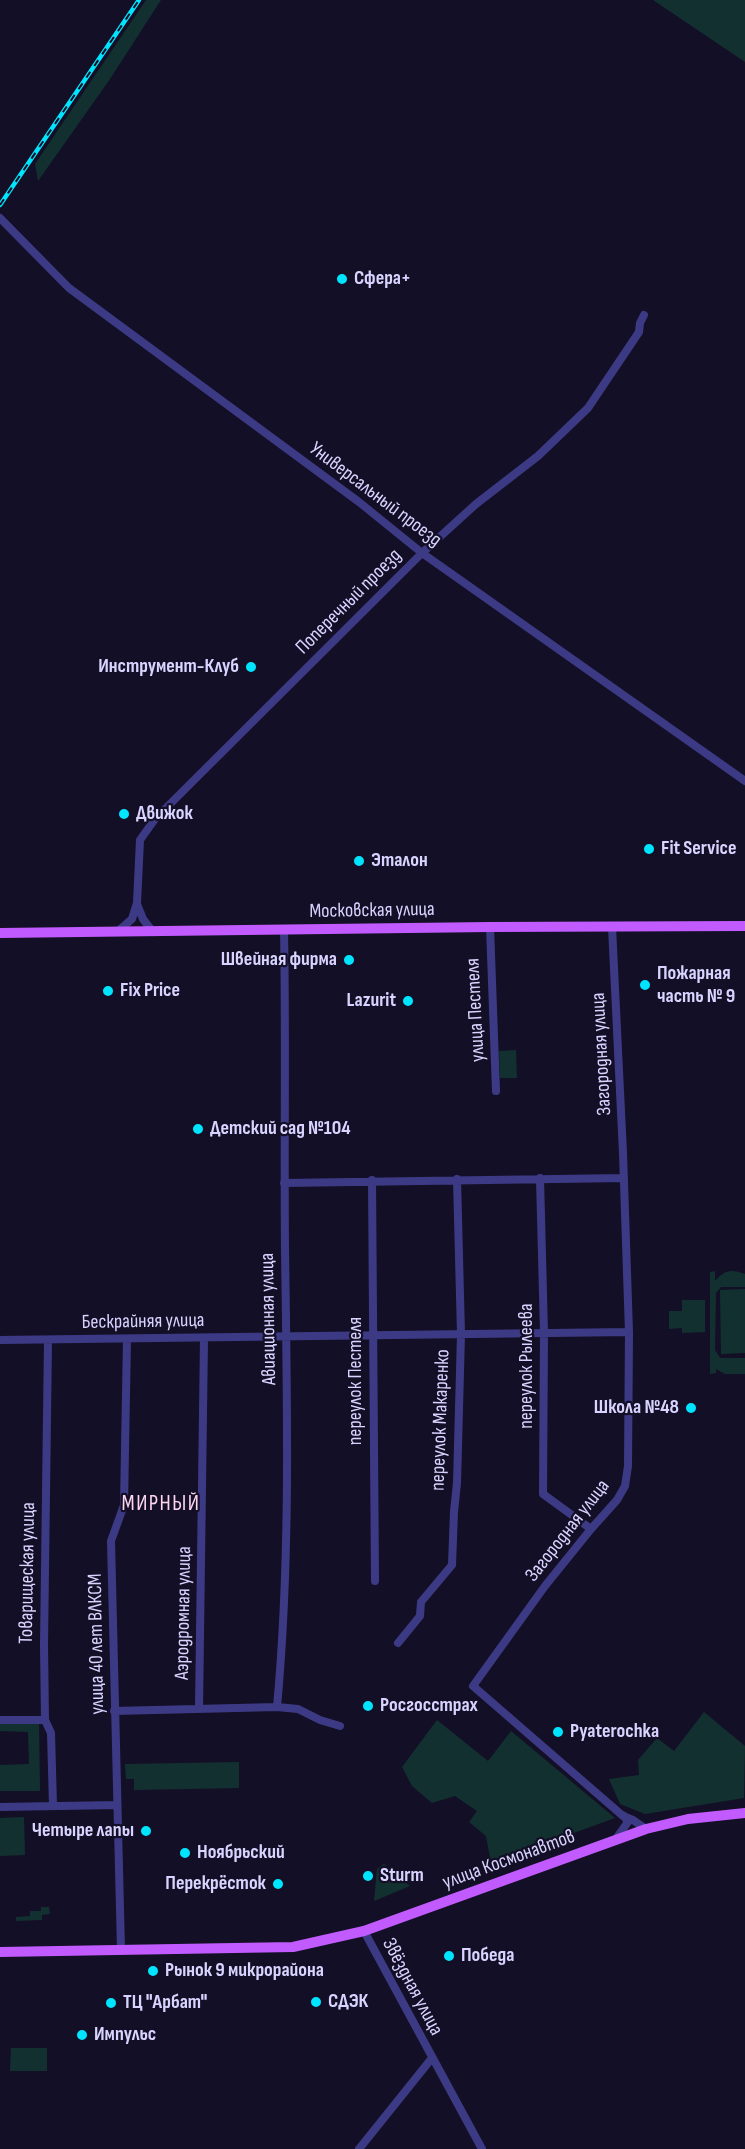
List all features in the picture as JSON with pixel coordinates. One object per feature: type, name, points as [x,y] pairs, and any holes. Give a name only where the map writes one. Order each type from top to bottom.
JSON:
[{"type":"main road","name":"Московская улица","points":[[0,933],[745,926]]},
{"type":"main road","name":"улица Космонавтов","points":[[0,1952],[293,1947],[364,1931],[646,1829],[688,1819],[745,1813]]},
{"type":"street","name":"Универсальный проезд","points":[[0,218],[69,288],[359,502],[422,553],[745,781]]},
{"type":"street","name":"Поперечный проезд","points":[[117,932],[132,919],[137,903],[140,840],[155,819],[422,553],[476,504],[538,456],[588,408],[639,332],[644,315]]},
{"type":"street","points":[[137,903],[143,919],[153,932]]},
{"type":"street","name":"улица Пестеля","points":[[490,927],[496,1091]]},
{"type":"street","name":"Загородная улица","points":[[612,927],[629,1332],[628,1466],[625,1486],[617,1500],[545,1586],[473,1686],[623,1816],[646,1829]]},
{"type":"street","name":"Авиационная улица","points":[[278,1707],[284,1634],[287,1336],[284,930]]},
{"type":"street","name":"переулок Рылеева","points":[[540,1178],[544,1333],[543,1494],[591,1529]]},
{"type":"street","points":[[285,1183],[624,1178]]},
{"type":"street","name":"переулок Макаренко","points":[[398,1643],[420,1616],[421,1602],[452,1565],[457,1483],[461,1334],[457,1179]]},
{"type":"street","name":"переулок Пестеля","points":[[372,1180],[375,1581]]},
{"type":"street","name":"Бескрайняя улица","points":[[0,1340],[629,1332]]},
{"type":"street","name":"Аэродромная улица","points":[[199,1709],[204,1338]]},
{"type":"street","name":"улица 40 лет ВЛКСМ","points":[[121,1950],[111,1541],[124,1505],[128,1339]]},
{"type":"street","name":"Товарищеская улица","points":[[48,1340],[44,1645],[45,1720],[51,1733],[53,1806]]},
{"type":"street","points":[[114,1711],[278,1707],[298,1709],[320,1720],[340,1726]]},
{"type":"street","points":[[0,1720],[45,1720]]},
{"type":"street","points":[[0,1807],[117,1805]]},
{"type":"street","points":[[615,1840],[628,1822],[623,1816]]},
{"type":"street","name":"Звёздная улица","points":[[364,1931],[482,2149]]},
{"type":"street","name":"Звёздная улица","points":[[359,2149],[432,2058]]},
{"type":"green space","points":[[146,0],[161,0],[110,79],[38,181],[35,164]]},
{"type":"green space","points":[[653,0],[745,0],[745,62]]},
{"type":"green space","points":[[516,1050],[517,1078],[500,1078],[499,1051]]},
{"type":"green space","points":[[715,1271],[715,1281],[728,1272],[736,1271],[745,1274],[745,1287],[721,1287],[716,1293],[715,1350],[720,1358],[745,1358],[745,1374],[725,1374],[716,1369],[716,1373],[710,1374],[710,1272]]},
{"type":"green space","points":[[745,1289],[745,1353],[721,1354],[720,1290]]},
{"type":"green space","points":[[682,1300],[705,1300],[705,1332],[682,1333],[682,1328],[669,1329],[669,1311],[682,1311]]},
{"type":"green space","points":[[704,1712],[745,1746],[744,1798],[645,1814],[620,1804],[609,1779],[639,1775],[638,1760],[657,1738],[674,1751]]},
{"type":"green space","points":[[437,1720],[488,1761],[511,1731],[615,1818],[491,1863],[486,1836],[469,1822],[477,1811],[455,1796],[432,1803],[412,1786],[402,1767]]},
{"type":"green space","points":[[0,1722],[39,1722],[40,1791],[0,1791],[0,1765],[29,1764],[28,1732],[0,1731]]},
{"type":"green space","points":[[239,1762],[239,1788],[134,1790],[134,1779],[126,1779],[125,1764]]},
{"type":"green space","points":[[24,1817],[25,1855],[0,1856],[0,1818]]},
{"type":"green space","points":[[384,1864],[410,1886],[374,1901],[377,1869]]},
{"type":"green space","points":[[41,1907],[49,1907],[50,1914],[42,1915],[42,1920],[16,1921],[16,1917],[30,1916],[30,1911],[41,1911]]},
{"type":"green space","points":[[11,2048],[47,2048],[47,2071],[10,2071]]},
{"type":"railway","points":[[0,205],[139,0]]},
{"type":"place","name":"Сфера+","points":[[342,279]]},
{"type":"place","name":"Инструмент-Клуб","points":[[251,667]]},
{"type":"place","name":"Движок","points":[[124,814]]},
{"type":"place","name":"Fit Service","points":[[649,849]]},
{"type":"place","name":"Эталон","points":[[359,861]]},
{"type":"place","name":"Швейная фирма","points":[[349,960]]},
{"type":"place","name":"Пожарная часть № 9","points":[[645,985]]},
{"type":"place","name":"Fix Price","points":[[108,991]]},
{"type":"place","name":"Lazurit","points":[[408,1001]]},
{"type":"place","name":"Детский сад №104","points":[[198,1129]]},
{"type":"place","name":"Школа №48","points":[[691,1408]]},
{"type":"place","name":"Росгосстрах","points":[[368,1706]]},
{"type":"place","name":"Pyaterochka","points":[[558,1732]]},
{"type":"place","name":"Четыре лапы","points":[[146,1831]]},
{"type":"place","name":"Ноябрьский","points":[[185,1853]]},
{"type":"place","name":"Sturm","points":[[368,1876]]},
{"type":"place","name":"Перекрёсток","points":[[278,1884]]},
{"type":"place","name":"Победа","points":[[449,1956]]},
{"type":"place","name":"Рынок 9 микрорайона","points":[[153,1971]]},
{"type":"place","name":"СДЭК","points":[[316,2002]]},
{"type":"place","name":"ТЦ \"Арбат\"","points":[[111,2003]]},
{"type":"place","name":"Импульс","points":[[82,2035]]},
{"type":"district","name":"МИРНЫЙ","points":[[161,1504]]}]
